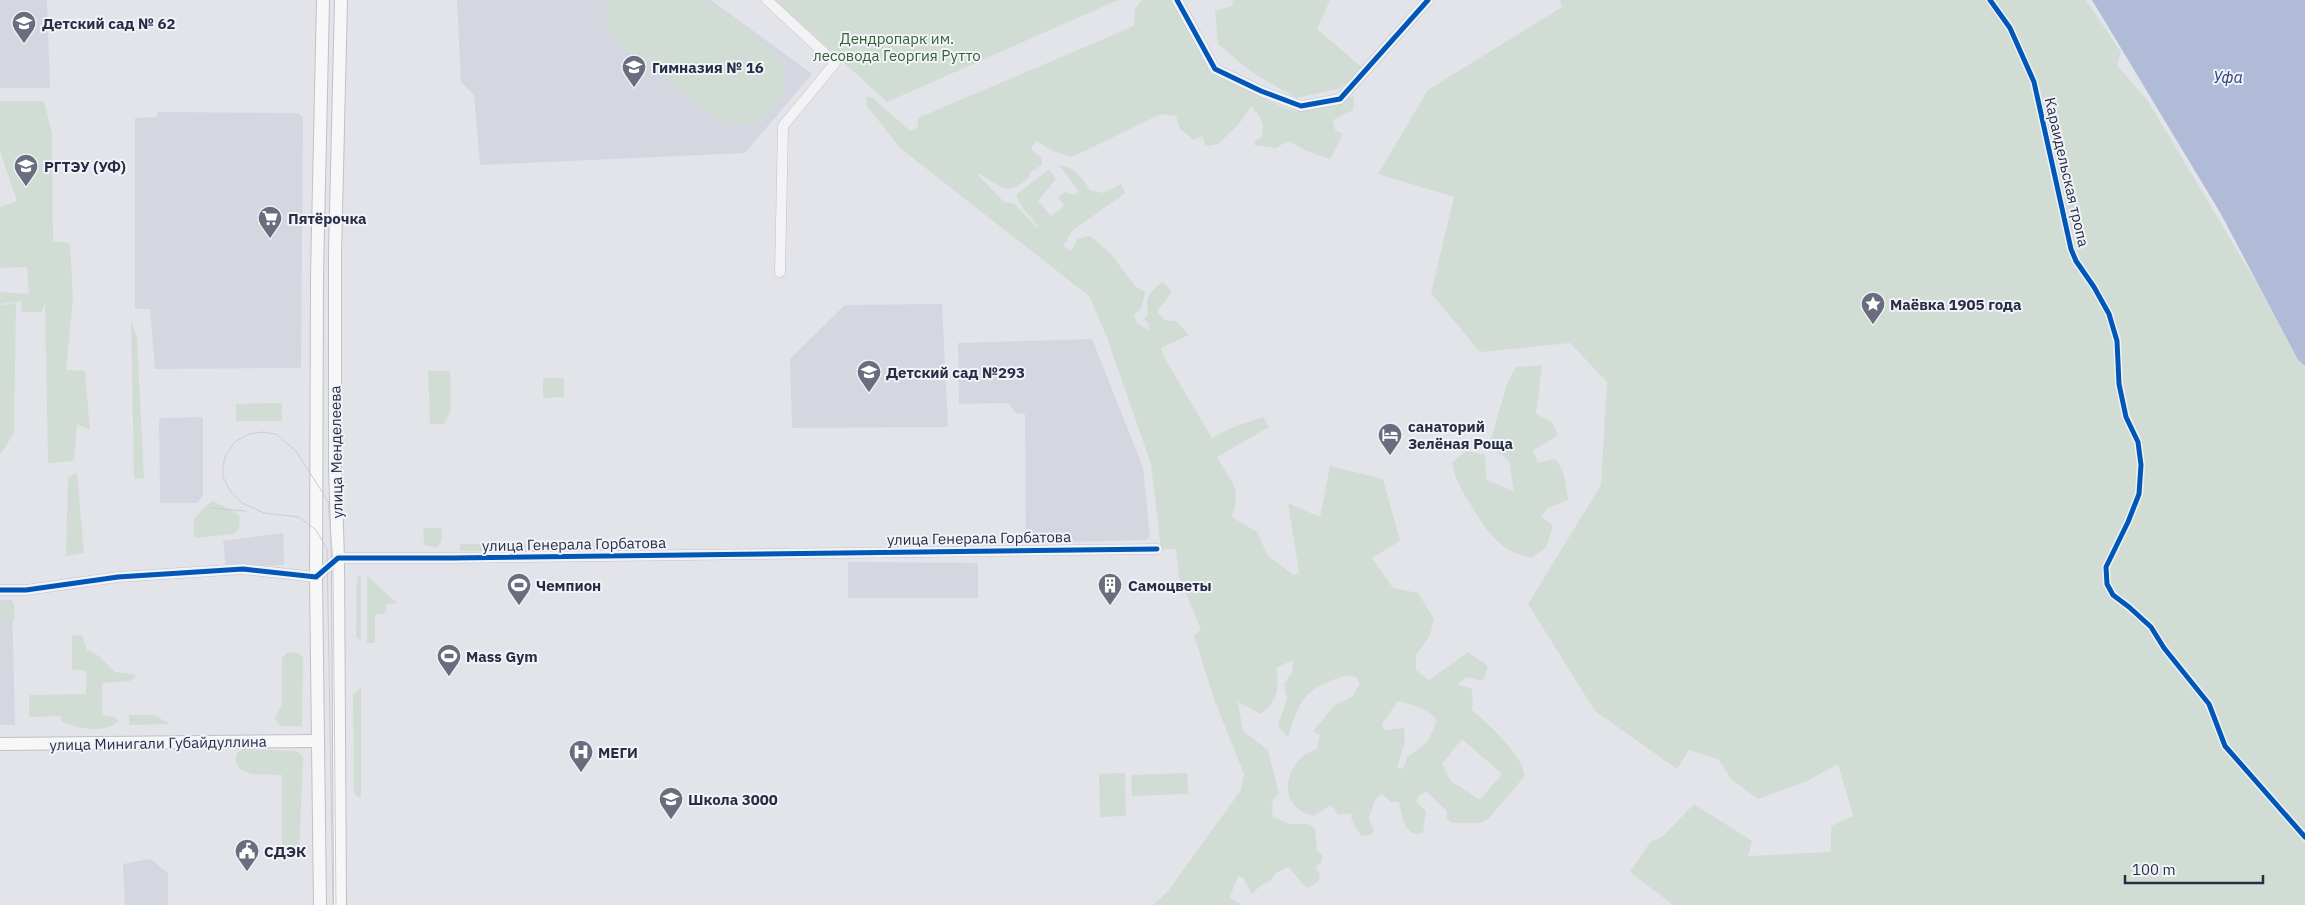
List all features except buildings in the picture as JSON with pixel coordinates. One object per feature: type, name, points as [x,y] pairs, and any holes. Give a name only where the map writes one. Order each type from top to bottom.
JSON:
[{"type":"main road","name":"улица Менделеева","points":[[320,905],[316,577],[317,276],[323,0]]},
{"type":"main road","name":"улица Менделеева","points":[[340,905],[338,558],[335,468],[335,254],[342,0]]},
{"type":"main road","name":"улица Минигали Губайдуллина","points":[[0,744],[317,741]]},
{"type":"street","points":[[766,0],[836,63],[784,126],[780,272]]},
{"type":"street","points":[[1177,0],[1215,68],[1261,91],[1301,106],[1340,99],[1428,0]]},
{"type":"street","name":"улица Генерала Горбатова","points":[[338,558],[1157,549]]},
{"type":"street","points":[[0,590],[26,590],[118,577],[243,569],[316,577],[338,558]]},
{"type":"shaded area","name":"Детский сад № 62","points":[[0,0],[47,0],[50,88],[0,88]]},
{"type":"shaded area","name":"Гимназия № 16","points":[[457,0],[711,0],[812,74],[745,153],[480,165],[474,95],[461,82]]},
{"type":"shaded area","points":[[157,112],[298,113],[303,117],[301,368],[155,369],[150,309],[135,309],[135,118],[157,117]]},
{"type":"shaded area","name":"Детский сад №293","points":[[942,304],[948,427],[792,428],[790,359],[845,305]]},
{"type":"shaded area","points":[[1092,339],[1143,467],[1150,536],[1146,540],[1026,543],[1025,414],[1016,413],[1008,403],[959,404],[958,343]]},
{"type":"shaded area","points":[[203,417],[203,495],[197,503],[160,503],[159,418]]},
{"type":"shaded area","points":[[283,533],[284,565],[226,567],[223,541]]},
{"type":"shaded area","points":[[848,562],[978,563],[978,598],[848,598]]},
{"type":"shaded area","points":[[0,600],[12,600],[15,725],[0,725]]},
{"type":"shaded area","points":[[150,859],[168,873],[168,905],[125,905],[123,864]]},
{"type":"green space","points":[[608,0],[707,0],[713,3],[756,37],[778,58],[784,78],[780,98],[775,107],[759,121],[749,124],[739,125],[723,122],[623,48],[610,32],[605,18]]},
{"type":"green space","name":"Дендропарк им. лесовода Георгия Рутто","points":[[775,0],[1118,0],[887,102]]},
{"type":"green space","points":[[1142,0],[1177,0],[1214,72],[1238,86],[1287,109],[1297,111],[1354,96],[1353,110],[1333,120],[1335,130],[1343,134],[1330,159],[1307,151],[1288,141],[1276,148],[1254,145],[1256,140],[1261,138],[1263,129],[1259,117],[1251,106],[1239,124],[1218,144],[1206,146],[1202,136],[1194,140],[1180,129],[1176,116],[1161,114],[1072,157],[1053,151],[1036,141],[1031,149],[1042,158],[1042,165],[1029,173],[1030,176],[1022,183],[1010,189],[999,186],[978,173],[978,175],[1004,202],[1015,204],[1037,228],[1039,227],[1023,209],[1016,195],[1049,169],[1056,179],[1038,201],[1051,216],[1064,206],[1058,197],[1065,192],[1074,195],[1079,192],[1059,165],[1078,173],[1090,190],[1103,193],[1121,184],[1125,193],[1072,231],[1063,246],[1071,251],[1077,239],[1090,236],[1110,253],[1135,286],[1145,292],[1142,307],[1134,315],[1137,323],[1148,330],[1149,325],[1144,319],[1148,315],[1147,299],[1151,292],[1163,282],[1172,292],[1157,311],[1164,320],[1176,321],[1189,335],[1161,348],[1164,357],[1212,438],[1231,428],[1263,417],[1269,427],[1217,457],[1234,485],[1236,498],[1232,517],[1257,532],[1268,556],[1294,575],[1299,572],[1288,503],[1320,517],[1330,466],[1383,479],[1400,541],[1372,558],[1393,588],[1418,593],[1434,619],[1430,636],[1416,655],[1416,670],[1429,680],[1468,652],[1488,666],[1483,681],[1466,677],[1458,684],[1472,689],[1473,706],[1471,709],[1512,750],[1523,769],[1524,777],[1488,819],[1480,823],[1452,823],[1447,819],[1447,811],[1426,791],[1419,796],[1416,802],[1426,811],[1423,833],[1417,834],[1405,825],[1399,802],[1391,802],[1382,794],[1375,800],[1369,818],[1374,831],[1370,835],[1361,836],[1351,819],[1353,813],[1338,815],[1331,805],[1314,816],[1301,811],[1293,803],[1288,793],[1288,782],[1291,772],[1297,762],[1306,754],[1317,749],[1320,735],[1313,731],[1335,705],[1353,696],[1360,683],[1356,677],[1343,677],[1330,681],[1312,691],[1301,703],[1288,737],[1278,726],[1287,698],[1284,684],[1292,672],[1293,660],[1276,668],[1276,694],[1271,704],[1261,714],[1238,702],[1243,731],[1268,750],[1279,794],[1270,803],[1273,803],[1272,816],[1289,824],[1307,824],[1315,828],[1317,851],[1323,856],[1316,870],[1320,874],[1318,882],[1307,888],[1288,867],[1276,873],[1270,881],[1261,885],[1252,894],[1243,878],[1238,876],[1230,897],[1242,905],[1153,905],[1168,891],[1241,790],[1244,774],[1214,699],[1194,635],[1201,630],[1179,577],[1176,549],[1161,549],[1151,464],[1106,335],[1089,296],[900,148],[867,106],[866,97],[873,98],[910,131],[918,127],[918,118],[1134,26],[1135,9]],"holes":[[[1398,701],[1424,710],[1437,721],[1427,742],[1407,758],[1403,769],[1397,767],[1405,742],[1404,728],[1384,730],[1382,724]],[[1462,739],[1502,774],[1480,800],[1451,781],[1442,764]]]},
{"type":"green space","points":[[1233,0],[1330,0],[1317,29],[1365,70],[1338,89],[1296,98],[1250,71],[1218,44],[1215,11],[1232,6]]},
{"type":"green space","points":[[1560,0],[2086,0],[2121,52],[2117,65],[2148,101],[2259,287],[2298,360],[2305,367],[2305,905],[1673,905],[1630,872],[1651,841],[1661,838],[1694,804],[1752,841],[1748,856],[1831,852],[1831,826],[1853,816],[1838,764],[1807,781],[1758,799],[1732,780],[1718,759],[1689,750],[1677,769],[1595,711],[1528,604],[1601,485],[1607,382],[1570,343],[1480,352],[1431,293],[1454,197],[1378,174],[1428,90],[1562,7]]},
{"type":"green space","points":[[0,101],[44,101],[52,133],[53,241],[70,243],[73,299],[66,370],[85,371],[90,430],[77,424],[74,461],[48,463],[45,303],[41,312],[22,312],[21,301],[0,304],[0,292],[29,294],[27,267],[0,268],[0,207],[17,201],[0,151]]},
{"type":"green space","points":[[16,303],[14,433],[0,455],[0,305]]},
{"type":"green space","points":[[131,319],[137,339],[144,478],[134,479]]},
{"type":"green space","points":[[1542,365],[1536,414],[1552,422],[1558,435],[1533,451],[1538,463],[1556,459],[1564,474],[1568,500],[1548,508],[1541,516],[1553,526],[1546,548],[1531,558],[1508,549],[1492,536],[1459,486],[1452,463],[1466,451],[1485,455],[1486,479],[1514,492],[1509,461],[1489,445],[1507,384],[1516,367]]},
{"type":"green space","points":[[428,371],[450,371],[451,410],[444,424],[430,424]]},
{"type":"green space","points":[[543,378],[564,378],[564,397],[543,398]]},
{"type":"green space","points":[[282,403],[282,421],[236,421],[236,404]]},
{"type":"green space","points":[[77,473],[84,553],[66,556],[68,477]]},
{"type":"green space","points":[[213,501],[238,514],[240,517],[239,529],[233,534],[196,538],[194,536],[194,519]]},
{"type":"green space","points":[[423,528],[442,528],[441,542],[436,548],[424,545]]},
{"type":"green space","points":[[618,542],[618,550],[460,551],[460,544]]},
{"type":"green space","points":[[361,574],[361,641],[356,637],[357,578]]},
{"type":"green space","points":[[367,576],[397,603],[386,604],[386,611],[383,614],[375,615],[375,643],[367,643]]},
{"type":"green space","points":[[14,602],[14,621],[0,621],[0,605]]},
{"type":"green space","points":[[82,635],[87,650],[99,656],[115,672],[137,675],[130,681],[102,683],[102,715],[115,717],[119,721],[106,728],[91,729],[76,727],[62,722],[60,716],[29,717],[29,695],[86,694],[86,671],[72,669],[72,636]]},
{"type":"green space","points":[[288,652],[298,653],[303,658],[302,726],[280,726],[275,718],[282,705],[282,658]]},
{"type":"green space","points":[[361,688],[361,798],[356,796],[354,791],[353,694]]},
{"type":"green space","points":[[129,715],[153,715],[171,724],[129,725]]},
{"type":"green space","points":[[243,749],[296,751],[301,754],[303,758],[299,855],[282,856],[282,775],[250,773],[238,767],[236,761],[237,753]]},
{"type":"green space","points":[[1125,773],[1126,816],[1100,817],[1099,774]]},
{"type":"green space","points":[[1187,773],[1188,794],[1132,796],[1131,775]]},
{"type":"water","name":"Уфа","points":[[2092,0],[2305,0],[2305,366],[2298,360],[2221,214]]},
{"type":"tram line","points":[[333,905],[327,549],[316,530],[299,517],[264,513],[242,503],[231,492],[223,477],[226,454],[236,441],[249,434],[262,432],[276,434],[296,451],[328,501],[333,563],[336,905]]},
{"type":"tram line","points":[[211,508],[246,511]]},
{"type":"cycle path","points":[[1177,0],[1215,69],[1261,91],[1301,106],[1340,99],[1428,0]]},
{"type":"cycle path","name":"Караидельская тропа","points":[[1990,0],[2010,28],[2034,82],[2071,249],[2076,261],[2094,287],[2109,314],[2117,341],[2119,384],[2126,417],[2138,442],[2141,465],[2139,494],[2128,522],[2106,567],[2107,584],[2113,595],[2151,627],[2164,648],[2209,704],[2225,746],[2305,837]]},
{"type":"cycle path","points":[[0,590],[26,590],[118,577],[243,569],[316,577],[338,558],[1157,549]]},
{"type":"place","name":"Детский сад № 62","points":[[24,44]]},
{"type":"place","name":"Гимназия № 16","points":[[634,88]]},
{"type":"place","name":"РГТЭУ (УФ)","points":[[26,187]]},
{"type":"place","name":"Пятёрочка","points":[[270,239]]},
{"type":"place","name":"Маёвка 1905 года","points":[[1873,325]]},
{"type":"place","name":"Детский сад №293","points":[[869,393]]},
{"type":"place","name":"санаторий Зелёная Роща","points":[[1390,456]]},
{"type":"place","name":"Чемпион","points":[[519,606]]},
{"type":"place","name":"Самоцветы","points":[[1110,606]]},
{"type":"place","name":"Mass Gym","points":[[449,677]]},
{"type":"place","name":"МЕГИ","points":[[581,773]]},
{"type":"place","name":"Школа 3000","points":[[671,820]]},
{"type":"place","name":"СДЭК","points":[[247,872]]}]
